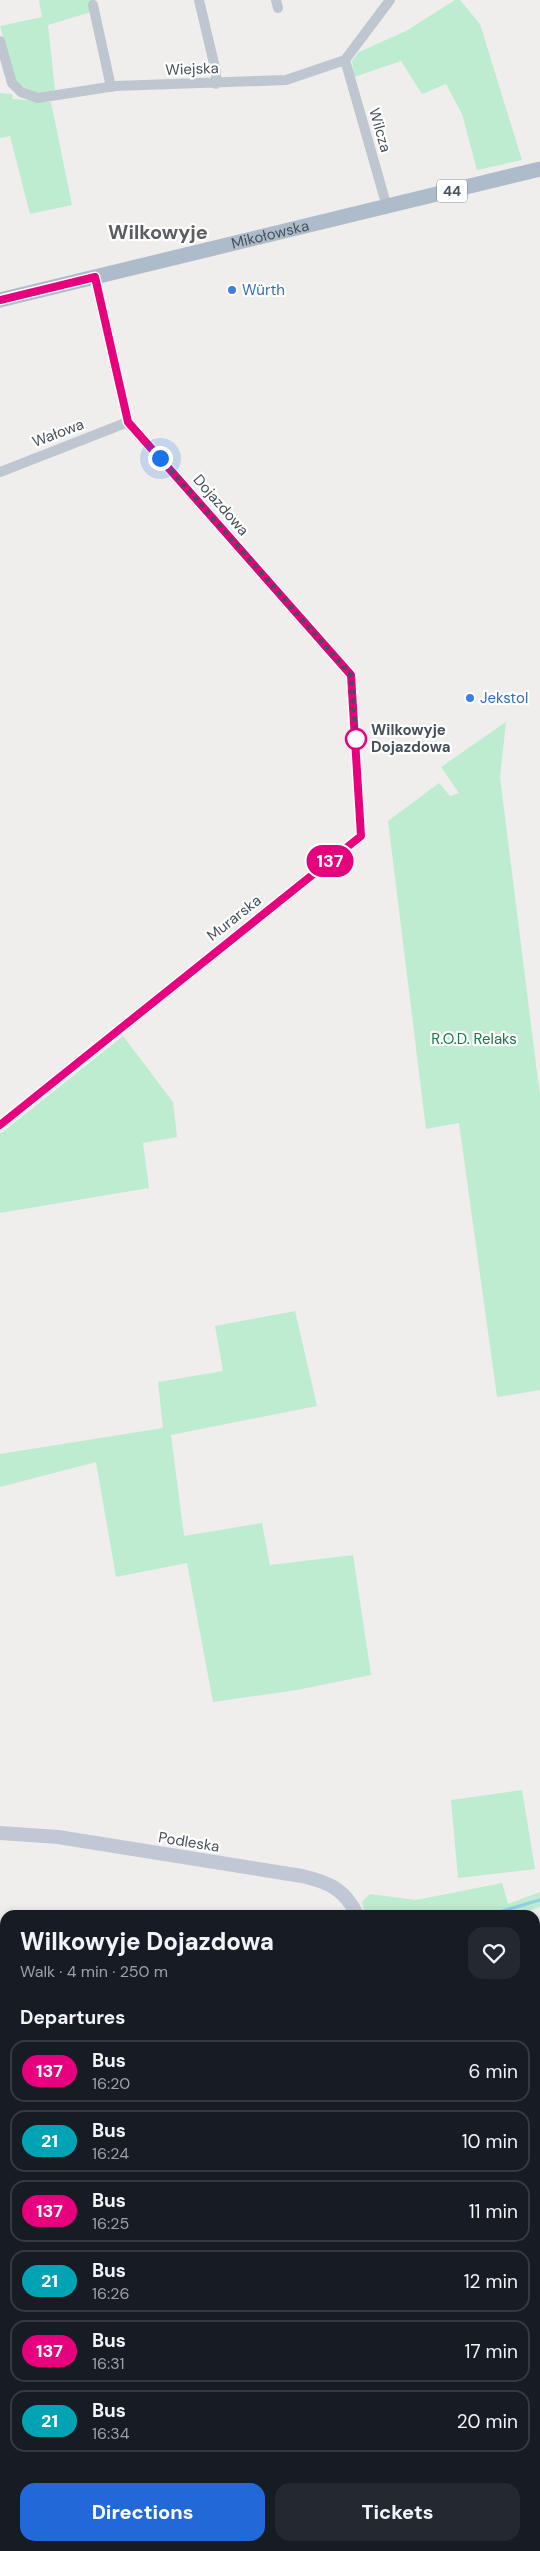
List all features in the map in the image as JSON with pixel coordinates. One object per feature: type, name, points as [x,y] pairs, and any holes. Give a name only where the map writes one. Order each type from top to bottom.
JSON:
[{"type":"main road","name":"Mikołowska","points":[[0,300],[540,169]]},
{"type":"street","points":[[199,0],[216,72],[216,84]]},
{"type":"street","points":[[345,60],[390,0]]},
{"type":"street","points":[[93,5],[111,86]]},
{"type":"street","name":"Wiejska","points":[[0,41],[12,83],[21,92],[38,98],[111,86],[216,84],[286,80],[345,60]]},
{"type":"street","name":"Wilcza","points":[[345,60],[387,207]]},
{"type":"street","name":"Dojazdowa","points":[[95,277],[128,422],[351,675]]},
{"type":"street","name":"Wałowa","points":[[0,472],[128,422]]},
{"type":"street","name":"Murarska","points":[[0,1125],[361,836],[351,675]]},
{"type":"street","name":"Podleska","points":[[0,1833],[58,1837],[302,1876],[325,1882],[342,1891],[354,1910]]},
{"type":"green space","points":[[39,0],[96,0],[89,3],[91,12],[48,25],[55,90],[37,94],[15,82],[0,26],[42,17]]},
{"type":"green space","points":[[455,0],[460,0],[480,24],[522,160],[477,170],[462,114],[446,84],[422,94],[401,61],[354,77],[352,61],[359,52],[406,31]]},
{"type":"green space","points":[[0,93],[12,94],[13,99],[51,102],[72,205],[30,214],[10,136],[0,138]]},
{"type":"green space","name":"R.O.D. Relaks","points":[[506,722],[500,777],[540,1096],[540,1390],[497,1397],[459,1123],[426,1129],[388,821],[439,783],[450,796],[459,793],[441,767]]},
{"type":"green space","points":[[123,1036],[173,1102],[177,1137],[143,1143],[149,1188],[0,1213],[0,1134]]},
{"type":"green space","points":[[295,1311],[317,1406],[171,1435],[184,1536],[262,1523],[270,1565],[353,1555],[371,1675],[297,1690],[213,1702],[187,1563],[116,1577],[96,1462],[0,1487],[0,1454],[163,1428],[158,1382],[223,1371],[215,1326]]},
{"type":"green space","points":[[522,1790],[535,1869],[458,1878],[451,1800]]},
{"type":"green space","points":[[502,1883],[508,1904],[540,1892],[540,1907],[531,1910],[364,1910],[362,1902],[370,1894],[416,1900]]},
{"type":"waterway","points":[[506,1910],[540,1900]]},
{"type":"bus line","name":"137","points":[[0,300],[95,277],[128,422],[351,675],[361,836],[0,1125]]},
{"type":"place","name":"Würth","points":[[232,290]]},
{"type":"place","name":"Jekstol","points":[[470,698]]},
{"type":"place","name":"Wilkowyje Dojazdowa","points":[[356,739]]},
{"type":"district","name":"Wilkowyje","points":[[158,232]]},
{"type":"route","points":[[160,458],[351,675],[356,741],[356,739]]}]
